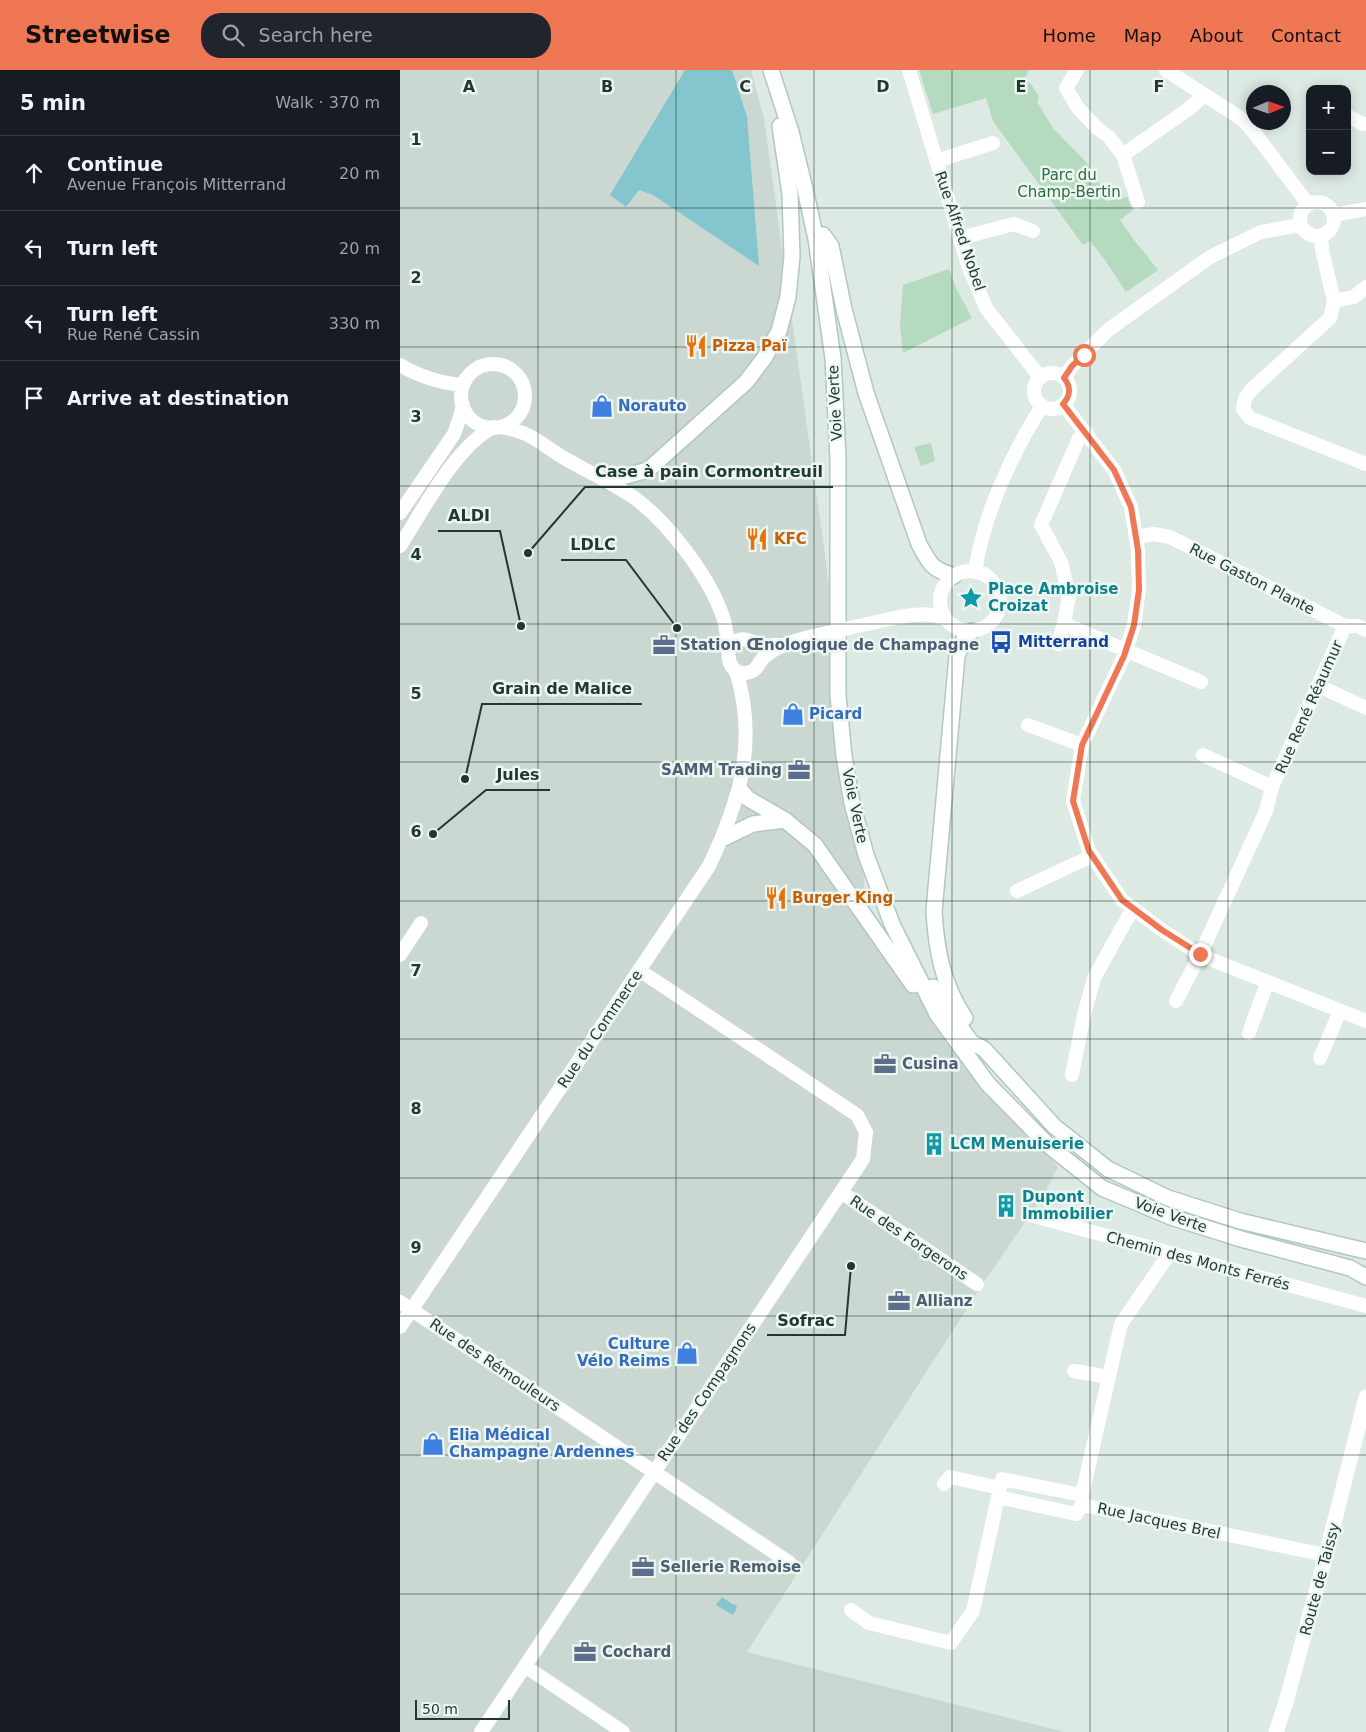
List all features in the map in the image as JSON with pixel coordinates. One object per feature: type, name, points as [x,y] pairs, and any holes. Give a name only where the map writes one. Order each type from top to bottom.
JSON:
[{"type":"main road","points":[[608,481],[648,470],[746,382],[765,358],[779,331],[788,297],[791,265],[790,194],[783,141],[771,90],[771,70]]},
{"type":"main road","name":"Voie Verte","points":[[771,70],[791,132],[811,214],[833,358],[838,458],[838,695],[844,756],[852,803],[866,855],[892,924],[937,1014],[988,1084],[1048,1145],[1102,1188],[1171,1217],[1241,1239],[1350,1268],[1366,1278]]},
{"type":"main road","name":"Voie Verte","points":[[781,70],[800,131],[823,235],[831,288],[841,386],[845,454],[844,640],[847,730],[856,788],[869,847],[893,910],[915,957],[940,999],[971,1042],[984,1049],[1054,1126],[1108,1168],[1168,1198],[1231,1218],[1366,1251]]},
{"type":"main road","points":[[823,235],[831,246],[844,309],[866,393],[919,544],[931,566],[954,576]]},
{"type":"main road","points":[[972,631],[965,637],[957,656],[934,911],[935,935],[943,973],[956,1005],[977,1035],[984,1049]]},
{"type":"main road","points":[[739,788],[747,798],[785,820],[814,845],[911,983],[937,1014]]},
{"type":"main road","points":[[722,839],[753,824],[785,820]]},
{"type":"main road","name":"Route de Taissy","points":[[1276,1732],[1326,1556],[1366,1397]]},
{"type":"main road","name":"Route de Taissy","points":[[1360,1425],[1366,1410]]},
{"type":"street","name":"Rue Alfred Nobel","points":[[909,70],[968,265],[986,308],[1040,377]]},
{"type":"street","points":[[1077,70],[1066,88],[1078,108],[1109,137],[1123,155],[1138,202]]},
{"type":"street","points":[[1166,70],[1242,119],[1254,131],[1308,204]]},
{"type":"street","points":[[1123,155],[1188,110],[1205,94]]},
{"type":"street","points":[[1351,118],[1362,124],[1366,124]]},
{"type":"street","points":[[936,161],[993,143]]},
{"type":"street","points":[[1313,202],[1324,203],[1332,210],[1334,215],[1330,231],[1321,236],[1311,236],[1300,225],[1300,215],[1304,207],[1313,202]]},
{"type":"street","points":[[1334,215],[1366,209]]},
{"type":"street","points":[[960,238],[1014,224],[1033,231]]},
{"type":"street","points":[[1064,378],[1072,366],[1108,330],[1210,257],[1261,232],[1300,225]]},
{"type":"street","points":[[1321,236],[1322,250],[1334,300],[1330,318],[1252,389],[1244,398],[1243,409],[1250,418],[1366,464]]},
{"type":"street","points":[[1334,300],[1354,298],[1366,287]]},
{"type":"street","points":[[400,513],[454,434],[460,417],[463,385],[467,378],[480,366],[489,364],[506,366],[514,372],[524,389],[525,399],[517,417],[509,423],[485,431],[452,464],[400,546]]},
{"type":"street","points":[[400,365],[415,374],[432,380],[463,385]]},
{"type":"street","points":[[1055,373],[1064,378],[1069,388],[1067,400],[1053,408],[1042,406],[1035,397],[1034,392],[1034,386],[1040,377],[1044,374],[1055,373]]},
{"type":"street","points":[[462,404],[471,418],[478,424],[512,428],[533,436],[565,458],[608,481],[637,500],[663,524],[679,541],[709,588],[724,618],[730,665],[742,673],[749,673],[783,645],[813,636],[919,613],[931,614],[946,619]]},
{"type":"street","points":[[1063,404],[1114,470],[1131,507],[1138,550],[1139,590],[1134,625],[1126,650],[1082,745],[1073,801],[1089,851],[1122,900],[1200,954],[1366,1021]]},
{"type":"street","points":[[975,572],[987,520],[1014,454],[1042,406]]},
{"type":"street","points":[[522,408],[533,436]]},
{"type":"street","points":[[1058,644],[1064,624],[1069,594],[1061,562],[1041,525],[1079,438],[1086,432]]},
{"type":"street","name":"Rue Gaston Plante","points":[[1136,537],[1154,534],[1170,537],[1345,626],[1358,626],[1366,630]]},
{"type":"street","points":[[919,613],[934,603],[954,576],[961,573],[975,572],[983,575],[996,587],[1000,605],[988,626],[972,631],[962,630],[953,626],[946,619],[942,612],[941,595]]},
{"type":"street","points":[[724,618],[761,651],[758,664]]},
{"type":"street","points":[[1064,624],[1202,682]]},
{"type":"street","name":"Rue René Réaumur","points":[[1176,1001],[1200,954],[1266,811],[1272,787],[1345,626]]},
{"type":"street","points":[[728,651],[735,642],[751,641],[783,645]]},
{"type":"street","name":"Rue du Commerce","points":[[744,710],[758,664]]},
{"type":"street","name":"Rue du Commerce","points":[[400,1327],[406,1306],[709,866],[722,839],[739,788],[746,748],[746,724],[736,670]]},
{"type":"street","points":[[1319,686],[1366,708]]},
{"type":"street","points":[[1028,725],[1082,745]]},
{"type":"street","name":"Rue René Réaumur","points":[[1202,755],[1272,787]]},
{"type":"street","points":[[1017,891],[1092,856]]},
{"type":"street","points":[[1072,1075],[1084,1015],[1094,978],[1133,908]]},
{"type":"street","points":[[400,954],[422,922]]},
{"type":"street","name":"Rue des Compagnons","points":[[481,1732],[862,1159],[866,1132],[857,1115],[639,970]]},
{"type":"street","points":[[1249,1033],[1268,982]]},
{"type":"street","points":[[1320,1058],[1340,1011]]},
{"type":"street","name":"Rue des Forgerons","points":[[841,1192],[977,1284]]},
{"type":"street","name":"Chemin des Monts Ferrés","points":[[1030,1216],[1366,1306]]},
{"type":"street","points":[[1082,1500],[1121,1324],[1169,1254]]},
{"type":"street","name":"Rue des Rémouleurs","points":[[406,1306],[790,1563]]},
{"type":"street","points":[[1074,1371],[1109,1377]]},
{"type":"street","name":"Rue Jacques Brel","points":[[944,1484],[950,1477],[1076,1514],[1082,1500]]},
{"type":"street","name":"Rue Jacques Brel","points":[[999,1492],[1002,1479],[1082,1500],[1326,1556]]},
{"type":"street","points":[[851,1610],[869,1623],[951,1643],[973,1611],[999,1492]]},
{"type":"street","points":[[525,1666],[623,1732]]},
{"type":"shaded area","points":[[400,70],[751,70],[764,119],[831,598],[863,866],[867,920],[1058,1167],[1043,1196],[980,1288],[747,1652],[1065,1732],[400,1732]]},
{"type":"green space","name":"Parc du Champ-Bertin","points":[[919,70],[1029,70],[1024,79],[1031,84],[1039,97],[1037,102],[1053,128],[1086,162],[1099,182],[1107,201],[1127,197],[1133,210],[1120,220],[1158,270],[1126,292],[1090,241],[1083,245],[993,121],[986,98],[933,114]]},
{"type":"green space","points":[[949,269],[956,288],[972,318],[903,353],[900,325],[903,285]]},
{"type":"green space","points":[[931,443],[935,461],[921,466],[914,447]]},
{"type":"water","points":[[685,70],[732,70],[747,117],[759,266],[653,195],[639,190],[626,207],[610,195]]},
{"type":"water","points":[[722,1597],[736,1605],[737,1608],[733,1615],[716,1605]]},
{"type":"place","name":"Pizza Paï","points":[[696,346]]},
{"type":"place","name":"Norauto","points":[[602,406]]},
{"type":"place","name":"KFC","points":[[757,539]]},
{"type":"place","name":"Case à pain Cormontreuil","points":[[528,553]]},
{"type":"place","name":"Place Ambroise Croizat","points":[[971,598]]},
{"type":"place","name":"ALDI","points":[[521,626]]},
{"type":"place","name":"LDLC","points":[[677,628]]},
{"type":"place","name":"Mitterrand","points":[[1001,642]]},
{"type":"place","name":"Station Œnologique de Champagne","points":[[664,645]]},
{"type":"place","name":"Picard","points":[[793,714]]},
{"type":"place","name":"SAMM Trading","points":[[799,770]]},
{"type":"place","name":"Grain de Malice","points":[[465,779]]},
{"type":"place","name":"Jules","points":[[433,834]]},
{"type":"place","name":"Burger King","points":[[776,898]]},
{"type":"place","name":"Cusina","points":[[885,1064]]},
{"type":"place","name":"LCM Menuiserie","points":[[934,1144]]},
{"type":"place","name":"Dupont Immobilier","points":[[1006,1206]]},
{"type":"place","name":"Sofrac","points":[[851,1266]]},
{"type":"place","name":"Allianz","points":[[899,1301]]},
{"type":"place","name":"Culture Vélo Reims","points":[[687,1353]]},
{"type":"place","name":"Elia Médical Champagne Ardennes","points":[[433,1444]]},
{"type":"place","name":"Sellerie Remoise","points":[[643,1567]]},
{"type":"place","name":"Cochard","points":[[585,1652]]},
{"type":"route","points":[[1084,355],[1072,366],[1064,378],[1068,383],[1069,394],[1063,404],[1114,470],[1131,507],[1138,550],[1139,590],[1134,625],[1124,656],[1082,745],[1073,801],[1089,851],[1122,900],[1162,930],[1200,954]]}]
